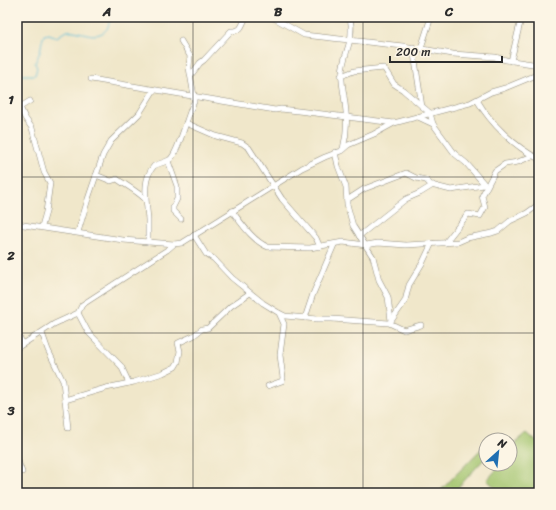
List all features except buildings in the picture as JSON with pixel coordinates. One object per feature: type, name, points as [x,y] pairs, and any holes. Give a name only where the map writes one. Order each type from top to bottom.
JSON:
[{"type":"street","points":[[191,75],[200,63],[231,31],[236,32],[240,30],[246,17]]},
{"type":"street","points":[[272,17],[304,35],[351,39],[421,48],[453,54],[495,57],[539,65]]},
{"type":"street","points":[[343,149],[347,132],[347,117],[341,76],[351,39],[352,28],[350,17]]},
{"type":"street","points":[[421,48],[431,17]]},
{"type":"street","points":[[511,61],[520,23],[523,17]]},
{"type":"street","points":[[148,242],[146,199],[148,178],[152,167],[168,161],[173,157],[194,102],[189,66],[190,56],[180,42]]},
{"type":"street","points":[[413,47],[422,107]]},
{"type":"street","points":[[341,76],[354,72],[384,68],[394,84],[430,113],[433,124],[455,154],[466,163],[485,185]]},
{"type":"street","points":[[17,224],[42,226],[102,237],[174,244],[182,243],[194,234],[313,162],[335,152],[341,151],[348,145],[374,134],[394,123],[476,100],[491,92],[539,74]]},
{"type":"street","points":[[91,79],[275,110],[281,109],[394,123]]},
{"type":"street","points":[[78,232],[103,155],[108,146],[139,114],[154,90]]},
{"type":"street","points":[[476,100],[483,110],[516,145],[539,160]]},
{"type":"street","points":[[30,101],[18,108],[32,128],[44,172],[50,183],[46,212],[42,226]]},
{"type":"street","points":[[418,117],[433,124]]},
{"type":"street","points":[[186,123],[216,136],[236,141],[247,146],[282,199],[316,238],[320,247]]},
{"type":"street","points":[[335,152],[338,166],[346,187],[347,200],[353,226],[373,257],[379,280],[387,295],[390,322]]},
{"type":"street","points":[[445,243],[468,214],[480,216],[485,208],[482,196],[485,185],[499,167],[505,164],[518,162],[532,156]]},
{"type":"street","points":[[168,161],[177,186],[177,199],[173,207],[173,211],[181,219]]},
{"type":"street","points":[[347,200],[364,189],[406,174],[426,180],[433,185],[452,190],[485,185]]},
{"type":"street","points":[[96,175],[112,181],[117,180],[127,187],[137,191],[146,199]]},
{"type":"street","points":[[359,236],[406,199],[433,185]]},
{"type":"street","points":[[232,211],[257,240],[268,247],[286,248],[320,247],[343,242],[366,245],[378,243],[406,245],[458,242],[473,236],[492,233],[538,205]]},
{"type":"street","points":[[194,234],[206,254],[214,259],[232,278],[263,303],[285,316],[390,322],[404,330],[421,325]]},
{"type":"street","points":[[390,322],[405,301],[409,285],[423,262],[432,243]]},
{"type":"street","points":[[17,348],[54,324],[78,313],[82,306],[88,301],[174,244]]},
{"type":"street","points":[[305,318],[313,294],[334,244]]},
{"type":"street","points":[[65,400],[163,373],[175,367],[178,362],[180,351],[178,343],[193,336],[202,329],[208,328],[231,306],[250,293]]},
{"type":"street","points":[[78,313],[88,332],[121,366],[129,383]]},
{"type":"street","points":[[268,386],[282,381],[284,378],[280,355],[284,324],[279,313]]},
{"type":"street","points":[[42,333],[48,350],[63,381],[68,428]]},
{"type":"street","points":[[17,335],[24,343]]},
{"type":"street","points":[[17,458],[22,472]]},
{"type":"green space","points":[[527,433],[539,444],[539,490],[537,493],[501,493],[487,480],[494,472],[518,472],[518,440]]},
{"type":"green space","points":[[478,452],[478,466],[453,493],[445,493],[441,490]]},
{"type":"waterway","points":[[17,75],[35,75],[37,68],[35,63],[40,52],[44,35],[49,34],[57,37],[68,31],[98,35],[107,29],[111,17]]}]
